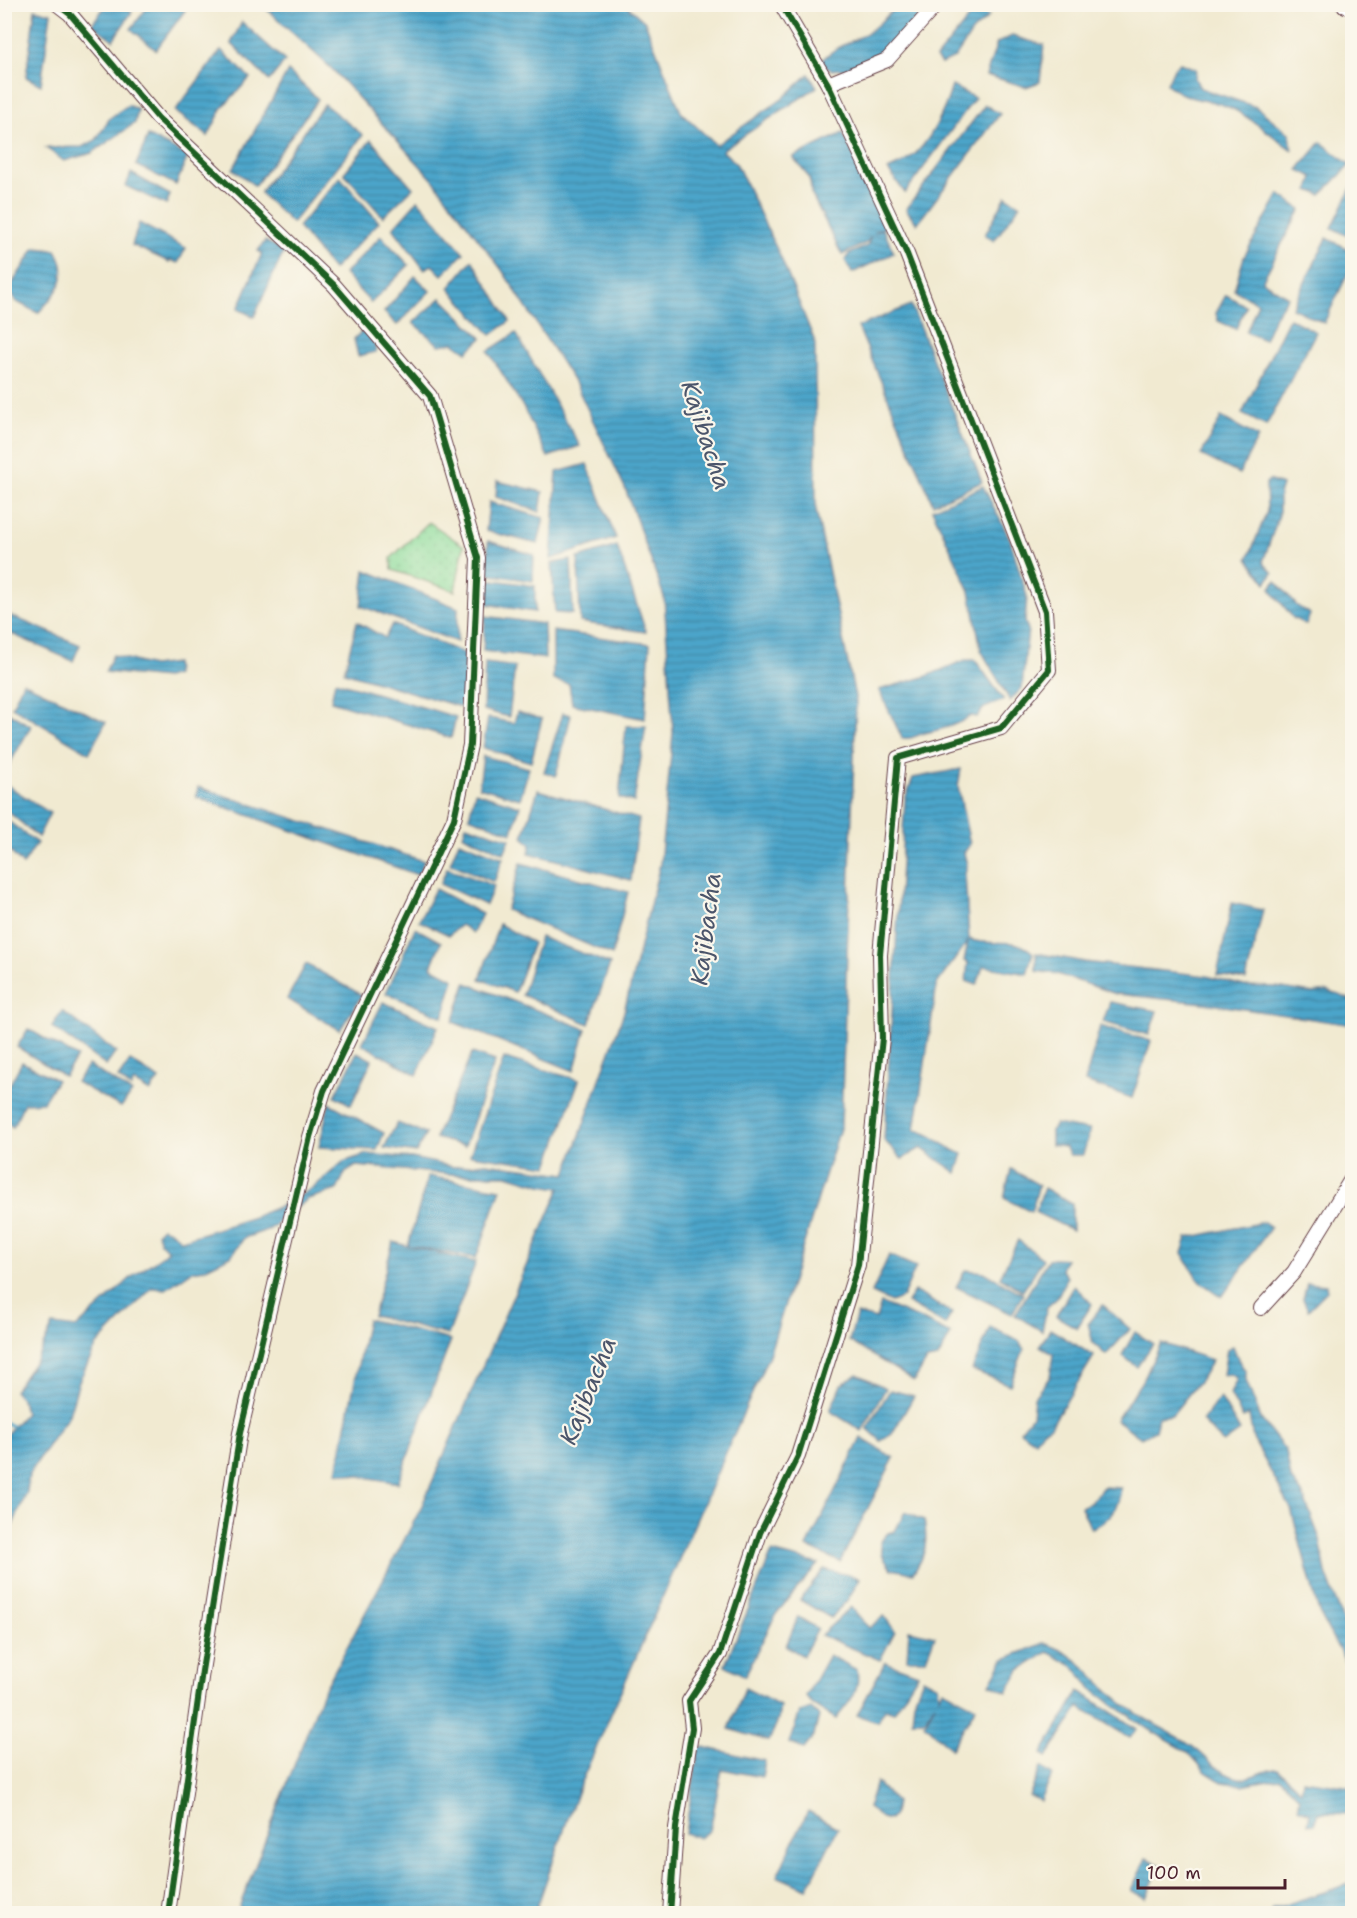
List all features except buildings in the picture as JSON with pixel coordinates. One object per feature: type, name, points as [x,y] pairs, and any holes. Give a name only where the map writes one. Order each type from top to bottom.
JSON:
[{"type":"street","points":[[57,4],[70,14],[158,118],[334,285],[430,396],[478,558],[470,746],[454,819],[324,1092],[310,1137],[240,1433],[202,1671],[168,1914]]},
{"type":"street","points":[[669,1914],[675,1828],[692,1728],[689,1701],[720,1654],[760,1533],[798,1456],[858,1265],[882,1038],[880,955],[898,758],[1001,728],[1049,670],[1045,611],[907,254],[828,84],[781,4]]},
{"type":"street","points":[[828,84],[887,60],[937,4]]},
{"type":"street","points":[[1342,4],[1353,9]]},
{"type":"street","points":[[1261,1308],[1294,1272],[1353,1178]]},
{"type":"green space","points":[[429,522],[464,546],[455,591],[392,570],[391,558]]},
{"type":"water","points":[[106,5],[122,5],[132,12],[113,40],[92,24]]},
{"type":"water","points":[[149,5],[189,5],[156,50],[131,29]]},
{"type":"water","name":"Kajibacha","points":[[262,5],[626,5],[645,22],[681,112],[716,145],[782,99],[809,74],[817,87],[722,150],[737,165],[781,258],[815,342],[816,510],[856,701],[841,1125],[769,1355],[579,1787],[535,1913],[237,1913],[321,1696],[420,1510],[560,1188],[507,1175],[461,1175],[356,1166],[345,1173],[337,1190],[308,1199],[270,1229],[244,1238],[231,1256],[204,1269],[192,1271],[166,1289],[152,1288],[97,1345],[79,1381],[69,1415],[29,1474],[27,1492],[5,1543],[5,1436],[25,1413],[22,1400],[14,1391],[36,1360],[53,1325],[76,1328],[133,1276],[169,1251],[160,1242],[157,1233],[162,1228],[182,1240],[254,1217],[285,1204],[313,1188],[343,1162],[367,1154],[412,1158],[454,1167],[486,1163],[566,1174],[624,1012],[660,864],[673,733],[664,597],[625,488],[576,385],[502,270],[434,181],[332,69]]},
{"type":"water","points":[[898,5],[929,5],[897,42],[868,66],[856,70],[831,70],[819,63],[837,48],[858,38],[880,23]]},
{"type":"water","points":[[977,8],[989,16],[972,32],[955,58],[941,64],[936,58]]},
{"type":"water","points":[[35,9],[51,13],[41,85],[26,77]]},
{"type":"water","points":[[242,22],[285,61],[269,81],[231,43]]},
{"type":"water","points":[[1012,36],[1044,45],[1040,82],[1026,87],[986,75],[997,43]]},
{"type":"water","points":[[221,50],[250,78],[223,107],[208,136],[175,111]]},
{"type":"water","points":[[1180,63],[1196,69],[1195,78],[1200,88],[1256,107],[1290,134],[1292,150],[1235,110],[1218,103],[1184,95],[1167,84],[1174,68]]},
{"type":"water","points":[[288,71],[318,99],[255,186],[233,169]]},
{"type":"water","points":[[952,86],[975,98],[905,193],[888,170],[907,161],[924,145],[941,116]]},
{"type":"water","points":[[324,104],[363,135],[292,223],[260,193]]},
{"type":"water","points":[[128,105],[138,110],[135,123],[92,153],[64,161],[46,148],[82,147],[96,140],[110,118]]},
{"type":"water","points":[[985,105],[1000,114],[917,224],[906,209]]},
{"type":"water","points":[[843,133],[888,225],[874,233],[883,229],[894,253],[852,273],[845,260],[849,254],[867,246],[871,237],[866,243],[842,255],[811,193],[810,181],[806,173],[793,157]]},
{"type":"water","points":[[148,136],[188,156],[176,185],[136,165]]},
{"type":"water","points":[[371,140],[413,188],[383,217],[344,173]]},
{"type":"water","points":[[1321,142],[1350,165],[1321,195],[1309,190],[1313,177],[1298,170]]},
{"type":"water","points":[[131,173],[170,195],[166,205],[126,186]]},
{"type":"water","points":[[340,177],[379,222],[333,270],[298,227]]},
{"type":"water","points":[[1352,186],[1352,238],[1332,228]]},
{"type":"water","points":[[1279,194],[1301,210],[1262,281],[1288,297],[1274,317],[1264,340],[1246,332],[1258,303],[1234,290],[1244,257]]},
{"type":"water","points":[[1006,196],[1020,205],[994,241],[985,235]]},
{"type":"water","points":[[418,200],[464,253],[442,275],[432,265],[424,269],[393,228]]},
{"type":"water","points":[[139,223],[186,248],[178,263],[170,260],[169,262],[132,245]]},
{"type":"water","points":[[381,236],[409,265],[371,303],[344,274]]},
{"type":"water","points":[[1327,238],[1352,251],[1352,265],[1324,323],[1292,308]]},
{"type":"water","points":[[265,241],[284,251],[254,317],[238,309],[262,253],[258,251]]},
{"type":"water","points":[[35,248],[56,250],[63,268],[60,284],[51,299],[38,313],[15,301],[8,290]]},
{"type":"water","points":[[472,260],[510,321],[491,335],[449,288]]},
{"type":"water","points":[[415,276],[430,291],[397,325],[384,312]]},
{"type":"water","points":[[1226,295],[1246,306],[1236,329],[1218,321],[1216,313]]},
{"type":"water","points":[[441,298],[482,338],[467,352],[454,343],[439,345],[413,323]]},
{"type":"water","points":[[911,305],[982,482],[933,504],[858,327]]},
{"type":"water","points":[[1289,318],[1316,332],[1266,426],[1242,414]]},
{"type":"water","points":[[364,329],[374,340],[376,352],[358,356],[354,339]]},
{"type":"water","points":[[516,333],[580,446],[548,457],[522,405],[488,351]]},
{"type":"water","points":[[1221,417],[1258,437],[1239,474],[1201,455]]},
{"type":"water","points":[[587,464],[616,538],[551,559],[557,472]]},
{"type":"water","points":[[1269,480],[1282,485],[1279,495],[1279,515],[1263,562],[1273,573],[1266,583],[1248,559],[1267,511],[1266,483]]},
{"type":"water","points":[[497,481],[543,492],[540,512],[496,497]]},
{"type":"water","points":[[983,486],[1010,539],[1027,596],[1025,622],[1028,629],[1022,688],[1010,701],[981,650],[970,591],[932,509]]},
{"type":"water","points":[[489,502],[544,518],[538,544],[486,531]]},
{"type":"water","points":[[488,541],[534,555],[533,581],[487,574]]},
{"type":"water","points":[[617,546],[646,632],[580,622],[578,558]]},
{"type":"water","points":[[571,560],[573,614],[555,613],[552,563]]},
{"type":"water","points":[[365,570],[458,608],[457,642],[361,606]]},
{"type":"water","points":[[487,579],[535,586],[535,612],[487,604]]},
{"type":"water","points":[[1276,581],[1297,606],[1310,614],[1306,625],[1293,618],[1270,589]]},
{"type":"water","points":[[4,613],[80,645],[73,661],[5,631]]},
{"type":"water","points":[[485,616],[544,624],[545,659],[483,651]]},
{"type":"water","points":[[357,622],[385,638],[392,624],[466,654],[464,708],[344,672]]},
{"type":"water","points":[[553,631],[650,644],[645,719],[572,704],[569,684],[553,680]]},
{"type":"water","points":[[113,655],[152,666],[175,663],[176,675],[166,678],[105,672]]},
{"type":"water","points":[[965,660],[975,660],[1004,700],[984,708],[977,717],[971,716],[949,727],[911,738],[902,738],[879,690],[927,676]]},
{"type":"water","points":[[485,663],[515,667],[509,717],[483,710]]},
{"type":"water","points":[[335,681],[456,717],[451,738],[331,701]]},
{"type":"water","points":[[23,682],[106,722],[89,753],[12,707]]},
{"type":"water","points":[[517,712],[542,719],[531,762],[483,748],[488,718],[514,723]]},
{"type":"water","points":[[9,713],[31,726],[5,772],[5,721]]},
{"type":"water","points":[[563,713],[571,715],[556,776],[544,772]]},
{"type":"water","points":[[626,726],[646,726],[634,802],[619,798]]},
{"type":"water","points":[[483,756],[529,768],[520,799],[479,787]]},
{"type":"water","points":[[961,769],[958,787],[970,844],[964,853],[967,865],[965,874],[969,939],[1018,944],[1033,953],[1027,974],[983,966],[977,985],[966,981],[968,962],[964,961],[968,941],[937,984],[915,1130],[928,1134],[963,1154],[957,1173],[921,1148],[902,1159],[884,1140],[905,799],[913,778]]},
{"type":"water","points":[[5,784],[50,813],[38,837],[5,809]]},
{"type":"water","points":[[198,787],[424,861],[418,875],[196,797]]},
{"type":"water","points":[[538,790],[639,819],[631,880],[529,853],[531,844],[523,837]]},
{"type":"water","points":[[475,792],[520,806],[512,833],[469,817]]},
{"type":"water","points":[[4,818],[37,843],[23,865],[5,846]]},
{"type":"water","points":[[466,825],[510,839],[504,853],[463,835]]},
{"type":"water","points":[[459,841],[503,858],[494,882],[450,863]]},
{"type":"water","points":[[521,863],[628,892],[612,955],[506,910]]},
{"type":"water","points":[[447,868],[494,886],[486,905],[440,884]]},
{"type":"water","points":[[435,889],[482,914],[473,933],[461,925],[449,935],[419,921]]},
{"type":"water","points":[[1232,903],[1263,910],[1246,980],[1217,975]]},
{"type":"water","points":[[499,924],[533,943],[515,992],[480,979]]},
{"type":"water","points":[[415,928],[441,942],[431,967],[454,979],[443,1017],[386,993]]},
{"type":"water","points":[[540,937],[610,964],[589,1024],[522,995]]},
{"type":"water","points":[[1036,953],[1085,962],[1207,976],[1244,986],[1276,987],[1312,993],[1328,991],[1352,1000],[1352,1025],[1204,1003],[1116,994],[1057,974],[1036,971]]},
{"type":"water","points":[[306,964],[362,995],[340,1030],[287,999]]},
{"type":"water","points":[[466,983],[586,1029],[574,1071],[453,1022]]},
{"type":"water","points":[[383,1002],[438,1027],[417,1075],[362,1044]]},
{"type":"water","points":[[1110,1002],[1157,1011],[1149,1035],[1103,1022]]},
{"type":"water","points":[[62,1011],[116,1052],[106,1066],[52,1027]]},
{"type":"water","points":[[1100,1026],[1151,1041],[1132,1098],[1085,1082]]},
{"type":"water","points":[[28,1029],[77,1057],[64,1076],[17,1047]]},
{"type":"water","points":[[357,1052],[372,1060],[351,1105],[335,1096]]},
{"type":"water","points":[[472,1053],[495,1061],[465,1146],[435,1138]]},
{"type":"water","points":[[504,1058],[579,1080],[548,1166],[470,1155]]},
{"type":"water","points":[[130,1061],[159,1079],[150,1092],[134,1082],[131,1088],[118,1078]]},
{"type":"water","points":[[22,1062],[57,1080],[43,1102],[24,1103],[13,1127],[5,1121],[5,1093]]},
{"type":"water","points":[[88,1065],[132,1093],[121,1107],[76,1082]]},
{"type":"water","points":[[329,1103],[384,1133],[377,1150],[319,1147]]},
{"type":"water","points":[[397,1123],[426,1134],[416,1153],[384,1148]]},
{"type":"water","points":[[1055,1124],[1090,1130],[1083,1155],[1070,1155],[1065,1147],[1051,1145],[1051,1131]]},
{"type":"water","points":[[1011,1169],[1039,1185],[1031,1212],[1004,1198]]},
{"type":"water","points":[[428,1176],[501,1189],[476,1258],[409,1246],[476,1262],[448,1335],[373,1316],[393,1242],[408,1246]]},
{"type":"water","points":[[1044,1188],[1072,1204],[1072,1230],[1035,1212]]},
{"type":"water","points":[[1264,1222],[1271,1227],[1222,1297],[1199,1281],[1182,1253],[1187,1238]]},
{"type":"water","points":[[1018,1240],[1043,1259],[1023,1291],[1000,1277]]},
{"type":"water","points":[[889,1255],[916,1267],[903,1297],[891,1302],[872,1293]]},
{"type":"water","points":[[1048,1259],[1066,1259],[1061,1269],[1067,1277],[1057,1298],[1047,1307],[1042,1331],[1015,1315]]},
{"type":"water","points":[[965,1270],[984,1272],[1023,1294],[1012,1314],[956,1287]]},
{"type":"water","points":[[1307,1283],[1326,1285],[1327,1291],[1308,1310],[1303,1299]]},
{"type":"water","points":[[1074,1285],[1092,1304],[1077,1328],[1056,1316]]},
{"type":"water","points":[[914,1291],[952,1313],[945,1325],[907,1303]]},
{"type":"water","points":[[881,1303],[951,1334],[938,1358],[927,1360],[914,1381],[849,1341],[857,1314],[876,1319]]},
{"type":"water","points":[[1103,1305],[1130,1329],[1106,1355],[1093,1343],[1088,1323]]},
{"type":"water","points":[[367,1319],[451,1340],[398,1483],[337,1472]]},
{"type":"water","points":[[990,1327],[1019,1341],[1024,1349],[1010,1385],[972,1370]]},
{"type":"water","points":[[1050,1329],[1094,1356],[1051,1426],[1043,1431],[1035,1441],[1020,1431],[1032,1416],[1034,1397],[1050,1377],[1053,1354],[1040,1346]]},
{"type":"water","points":[[1135,1332],[1153,1344],[1137,1367],[1122,1355]]},
{"type":"water","points":[[1161,1343],[1212,1360],[1201,1379],[1172,1415],[1158,1417],[1155,1431],[1141,1438],[1116,1420],[1144,1378]]},
{"type":"water","points":[[1233,1346],[1246,1372],[1246,1380],[1261,1419],[1286,1451],[1291,1479],[1303,1495],[1320,1539],[1326,1573],[1352,1646],[1352,1674],[1319,1613],[1291,1509],[1253,1439],[1249,1415],[1243,1418],[1230,1394],[1237,1379],[1231,1374],[1223,1375],[1227,1349]]},
{"type":"water","points":[[857,1374],[886,1388],[862,1431],[830,1411],[841,1385]]},
{"type":"water","points":[[890,1390],[914,1396],[892,1434],[881,1441],[867,1428]]},
{"type":"water","points":[[1220,1397],[1240,1431],[1223,1443],[1202,1421]]},
{"type":"water","points":[[861,1438],[894,1458],[840,1562],[807,1547]]},
{"type":"water","points":[[1103,1487],[1121,1488],[1118,1502],[1108,1518],[1091,1529],[1081,1507],[1090,1503]]},
{"type":"water","points":[[905,1512],[924,1520],[926,1542],[923,1554],[913,1573],[891,1569],[883,1557],[880,1542],[888,1533],[895,1531]]},
{"type":"water","points":[[772,1552],[818,1564],[776,1614],[745,1676],[725,1665]]},
{"type":"water","points":[[824,1569],[860,1578],[848,1599],[831,1618],[800,1600]]},
{"type":"water","points":[[851,1607],[869,1628],[884,1616],[895,1631],[880,1660],[821,1635]]},
{"type":"water","points":[[798,1617],[818,1629],[803,1656],[786,1646]]},
{"type":"water","points":[[909,1630],[935,1636],[926,1659],[907,1659]]},
{"type":"water","points":[[1044,1643],[1068,1654],[1128,1707],[1196,1749],[1225,1773],[1244,1778],[1278,1769],[1301,1791],[1303,1780],[1352,1787],[1352,1814],[1319,1813],[1315,1824],[1308,1823],[1310,1813],[1298,1808],[1300,1798],[1280,1778],[1241,1785],[1222,1782],[1206,1772],[1188,1752],[1148,1729],[1095,1692],[1073,1666],[1048,1652],[1020,1670],[1007,1692],[990,1684],[1004,1659]]},
{"type":"water","points":[[829,1655],[857,1670],[858,1678],[856,1691],[836,1719],[813,1705],[806,1696]]},
{"type":"water","points":[[885,1662],[918,1674],[894,1712],[885,1709],[877,1722],[857,1715]]},
{"type":"water","points":[[923,1678],[938,1686],[939,1696],[943,1690],[976,1707],[951,1749],[925,1724],[935,1704],[925,1720],[912,1720],[914,1701]]},
{"type":"water","points":[[745,1688],[780,1706],[778,1720],[769,1741],[729,1729]]},
{"type":"water","points":[[1079,1691],[1137,1729],[1130,1738],[1079,1707],[1047,1757],[1042,1753]]},
{"type":"water","points":[[811,1708],[819,1716],[814,1736],[804,1749],[789,1743],[800,1712]]},
{"type":"water","points":[[699,1746],[765,1761],[762,1777],[722,1769],[710,1830],[699,1838],[685,1833]]},
{"type":"water","points":[[1041,1767],[1052,1775],[1041,1801],[1029,1796]]},
{"type":"water","points":[[876,1782],[896,1802],[894,1815],[890,1820],[882,1818],[868,1808]]},
{"type":"water","points":[[808,1811],[838,1828],[807,1889],[777,1876]]},
{"type":"water","points":[[1146,1858],[1160,1865],[1146,1898],[1131,1891]]},
{"type":"water","points":[[1352,1883],[1352,1913],[1272,1913],[1272,1909]]},
{"type":"waterway","points":[[4,1422],[12,1426]]},
{"type":"cycle path","points":[[57,4],[70,14],[158,118],[334,285],[430,396],[478,558],[470,745],[454,819],[324,1091],[310,1137],[240,1433],[202,1671],[168,1914]]},
{"type":"cycle path","points":[[670,1914],[676,1828],[692,1728],[689,1701],[720,1654],[760,1533],[798,1456],[858,1265],[882,1038],[880,955],[898,758],[1001,728],[1049,670],[1045,611],[907,254],[828,84],[781,4]]}]
